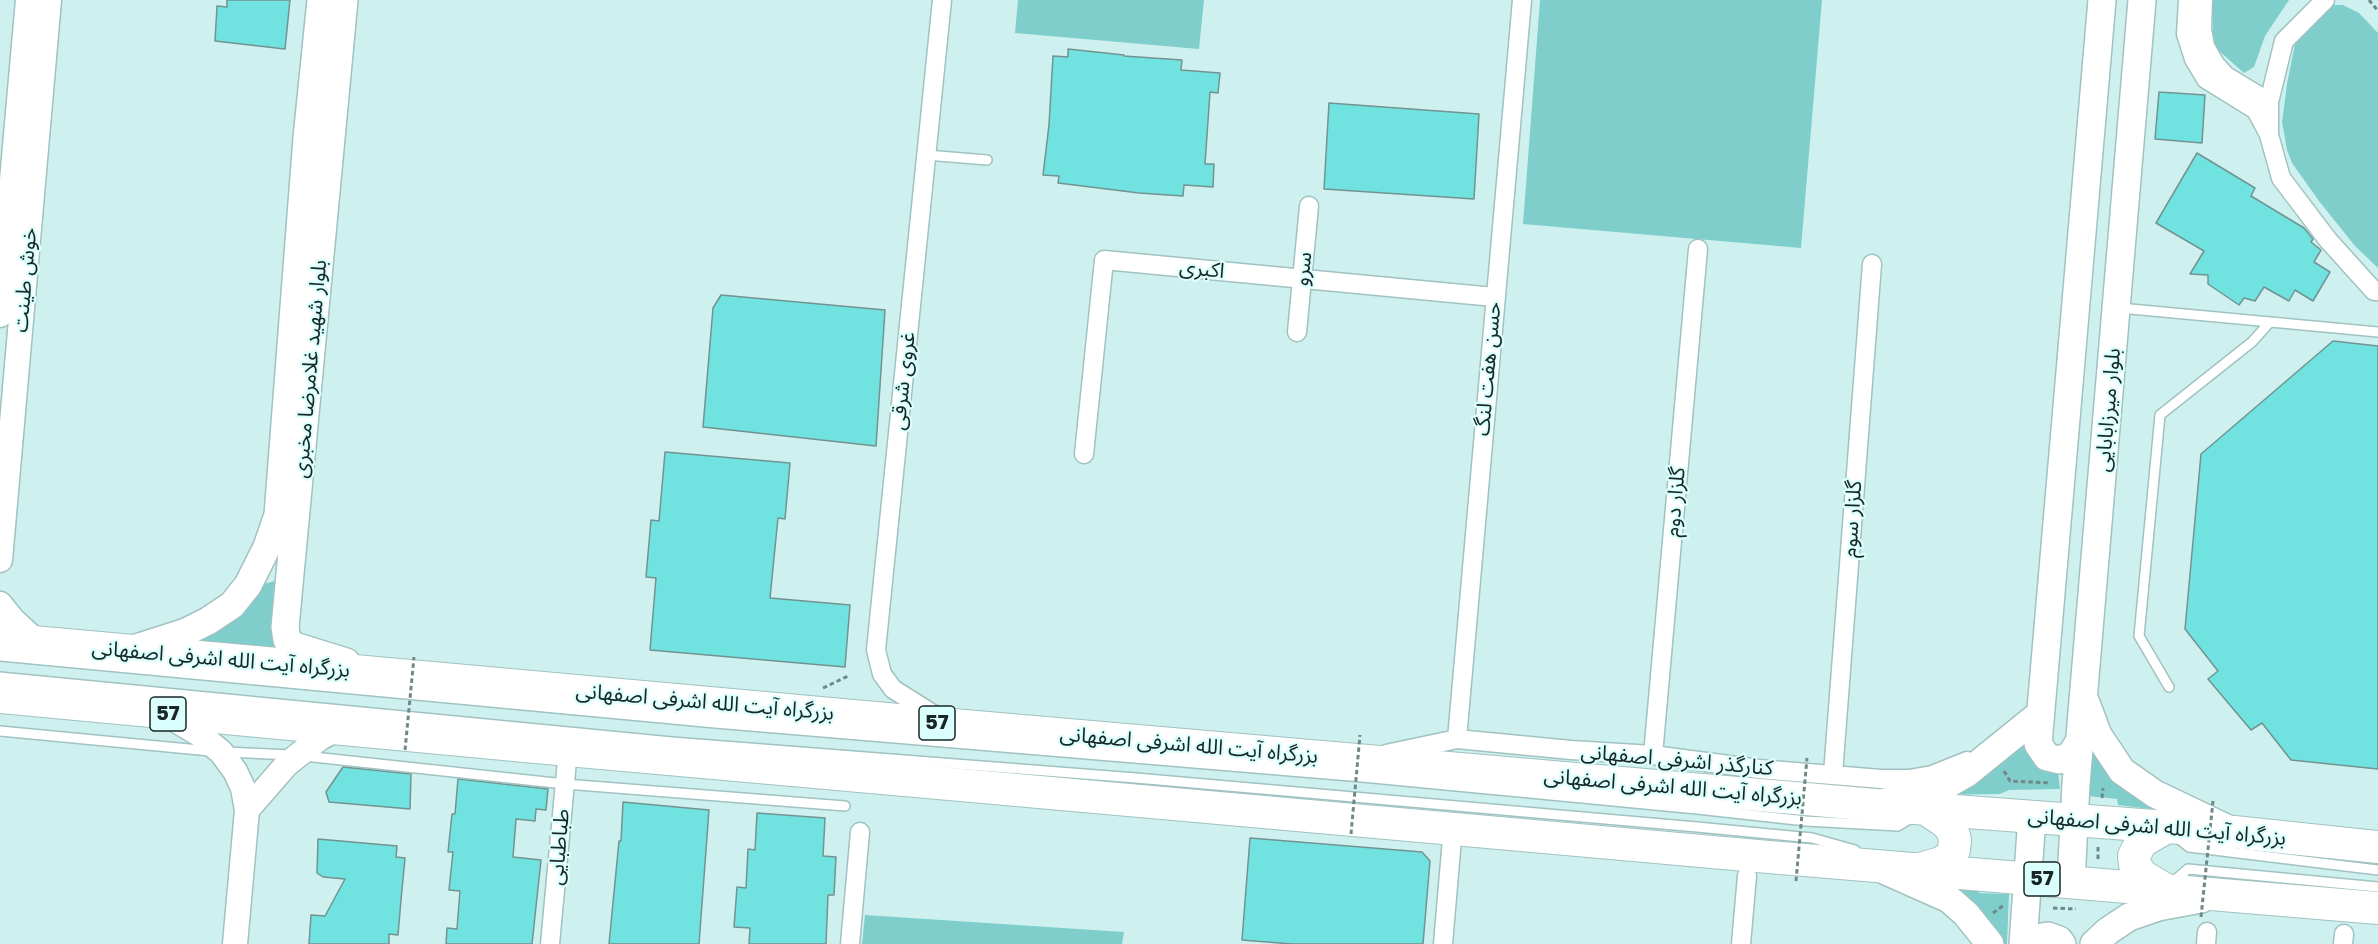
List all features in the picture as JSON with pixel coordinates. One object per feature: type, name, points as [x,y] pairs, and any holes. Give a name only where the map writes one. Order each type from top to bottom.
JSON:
[{"type":"highway","name":"بزرگراه آیت الله اشرفی اصفهانی","points":[[0,639],[953,725],[1360,747],[1875,805],[2032,817],[2086,828],[2167,827],[2378,847]]},
{"type":"highway","name":"57","points":[[0,697],[568,750],[2378,908]]},
{"type":"highway","points":[[1920,869],[1941,863],[1950,857],[1954,850],[1955,840],[1952,829],[1926,809]]},
{"type":"highway","points":[[2164,889],[2142,875],[2135,865],[2134,856],[2141,842],[2167,827]]},
{"type":"main road","name":"بلوار شهید غلامرضا مخبری","points":[[321,0],[319,138],[291,470],[285,627],[287,640],[296,647],[378,673]]},
{"type":"main road","name":"بلوار شهید غلامرضا مخبری","points":[[319,138],[344,0]]},
{"type":"main road","name":"بلوار میرزابابایی","points":[[2079,742],[2070,756],[2059,760],[2046,757],[2038,744],[2102,0]]},
{"type":"main road","name":"بلوار میرزابابایی","points":[[2071,882],[2086,828],[2079,742],[2142,0]]},
{"type":"main road","name":"بلوار شهید غلامرضا مخبری","points":[[128,650],[186,632],[232,605],[248,585],[267,547],[291,470]]},
{"type":"main road","points":[[2084,699],[2098,735],[2122,771],[2155,794],[2234,832]]},
{"type":"main road","points":[[1875,805],[1948,784],[1995,758],[2040,714]]},
{"type":"main road","points":[[2023,944],[2032,817]]},
{"type":"main road","points":[[1874,865],[1949,899],[1966,914],[1990,944]]},
{"type":"main road","points":[[2094,944],[2129,917],[2158,907],[2226,894]]},
{"type":"main road","points":[[2028,944],[2037,938],[2048,936],[2059,940],[2062,944]]},
{"type":"street","name":"خوش طینت","points":[[0,560],[34,57],[28,0]]},
{"type":"street","name":"خوش طینت","points":[[0,315],[34,57],[49,0]]},
{"type":"street","name":"غروی شرقی","points":[[942,0],[876,650],[882,674],[892,689],[953,725]]},
{"type":"street","name":"حسن هفت لنگ","points":[[1457,739],[1521,0]]},
{"type":"street","points":[[2188,0],[2186,34],[2194,59],[2206,79],[2256,110],[2268,135],[2280,178],[2328,240],[2374,291],[2378,291]]},
{"type":"street","points":[[2203,0],[2205,46],[2215,64],[2226,76],[2269,102]]},
{"type":"street","points":[[2268,135],[2269,102],[2284,41],[2325,0]]},
{"type":"street","name":"سرو","points":[[1297,332],[1309,206]]},
{"type":"street","name":"گلزار دوم","points":[[1653,755],[1698,249]]},
{"type":"street","name":"اکبری","points":[[1084,454],[1104,260],[1494,297]]},
{"type":"street","name":"گلزار سوم","points":[[1833,774],[1872,264]]},
{"type":"street","points":[[0,604],[13,620],[38,643]]},
{"type":"street","points":[[163,713],[199,734],[221,752],[236,771],[243,788],[247,810],[236,944]]},
{"type":"street","points":[[247,810],[287,764],[320,738],[337,729]]},
{"type":"street","name":"کنارگذر اشرفی اصفهانی","points":[[1360,747],[1457,739],[1653,755],[1759,769],[1909,779],[1932,775],[1971,759],[1995,758]]},
{"type":"street","name":"طباطبایی","points":[[550,944],[568,750]]},
{"type":"street","points":[[1443,944],[1453,827]]},
{"type":"street","points":[[850,944],[861,832]]},
{"type":"street","points":[[1741,944],[1747,876]]},
{"type":"lane","points":[[926,155],[987,160]]},
{"type":"lane","points":[[2117,308],[2378,333]]},
{"type":"lane","points":[[2169,687],[2139,636],[2160,414],[2252,342],[2269,323]]},
{"type":"lane","points":[[0,656],[715,723],[1362,777],[1697,808],[1806,821],[1898,826],[1926,809]]},
{"type":"lane","points":[[0,677],[672,742],[1125,777],[1812,838],[1920,869]]},
{"type":"lane","points":[[0,731],[221,752],[298,755],[565,784],[845,806]]},
{"type":"lane","points":[[2167,827],[2189,848],[2378,870]]},
{"type":"lane","points":[[2164,889],[2188,869],[2378,887]]},
{"type":"path","points":[[2369,0],[2378,11]]},
{"type":"path","points":[[405,750],[414,657]]},
{"type":"path","points":[[1351,834],[1360,747]]},
{"type":"path","points":[[1796,881],[1807,758]]},
{"type":"path","points":[[1995,758],[2010,781],[2009,790]]},
{"type":"path","points":[[2010,781],[2058,783]]},
{"type":"path","points":[[2102,798],[2103,788]]},
{"type":"path","points":[[2205,931],[2213,801]]},
{"type":"path","points":[[2086,828],[2098,863]]},
{"type":"path","points":[[1992,913],[2001,905],[2009,904]]},
{"type":"shaded area","points":[[1018,0],[1204,0],[1199,49],[1015,33]]},
{"type":"shaded area","points":[[1540,0],[1822,0],[1801,248],[1523,224]]},
{"type":"shaded area","points":[[2213,0],[2289,0],[2265,36],[2254,67],[2244,73],[2218,50],[2213,41]]},
{"type":"shaded area","points":[[2331,5],[2343,5],[2359,13],[2378,33],[2378,268],[2355,246],[2319,201],[2292,163],[2287,150],[2282,122],[2295,44],[2303,28]]},
{"type":"shaded area","points":[[279,580],[300,653],[179,641],[263,584]]},
{"type":"shaded area","points":[[2025,732],[2058,772],[2060,789],[2009,790],[2000,794],[1925,795]]},
{"type":"shaded area","points":[[2089,735],[2176,812],[2118,805],[2117,799],[2088,796]]},
{"type":"shaded area","points":[[1920,881],[1982,886],[1979,893],[2009,894],[2007,944],[2000,944]]},
{"type":"shaded area","points":[[865,915],[1124,932],[1122,944],[862,944]]},
{"type":"building","points":[[227,0],[290,0],[285,49],[215,41],[217,6],[227,7]]},
{"type":"building","points":[[1068,49],[1182,60],[1181,70],[1220,73],[1218,93],[1210,92],[1205,164],[1214,164],[1213,187],[1184,185],[1183,196],[1139,193],[1058,183],[1059,176],[1043,175],[1053,56],[1068,57]]},
{"type":"building","points":[[2159,92],[2205,95],[2202,143],[2155,139]]},
{"type":"building","points":[[1329,103],[1479,114],[1474,199],[1324,189]]},
{"type":"building","points":[[2197,153],[2255,188],[2251,196],[2304,228],[2313,239],[2311,242],[2321,250],[2314,262],[2330,272],[2313,301],[2295,290],[2289,301],[2264,287],[2255,301],[2244,298],[2239,305],[2208,284],[2208,275],[2190,274],[2204,251],[2156,223]]},
{"type":"building","points":[[721,295],[885,310],[876,446],[703,427],[713,308]]},
{"type":"building","points":[[2333,341],[2378,346],[2378,769],[2291,760],[2262,723],[2251,730],[2208,679],[2218,671],[2185,629],[2201,454]]},
{"type":"building","points":[[665,452],[790,463],[785,519],[778,518],[770,598],[850,605],[845,667],[650,650],[656,578],[646,577],[651,520],[659,521]]},
{"type":"building","points":[[343,767],[411,774],[410,809],[329,802],[326,792]]},
{"type":"building","points":[[458,779],[548,789],[546,810],[536,809],[535,821],[516,819],[513,857],[541,860],[532,944],[446,944],[447,928],[457,929],[460,891],[449,890],[453,852],[448,852]]},
{"type":"building","points":[[623,802],[709,810],[699,944],[609,944],[619,841],[621,841]]},
{"type":"building","points":[[757,813],[825,818],[823,856],[836,857],[834,895],[828,895],[826,944],[749,944],[750,928],[734,927],[737,887],[746,888],[748,849],[755,850]]},
{"type":"building","points":[[1250,838],[1422,852],[1430,861],[1423,944],[1292,944],[1242,940]]},
{"type":"building","points":[[318,839],[397,846],[396,857],[405,858],[398,935],[389,934],[389,944],[309,944],[311,915],[325,916],[345,879],[323,877],[317,873]]}]
